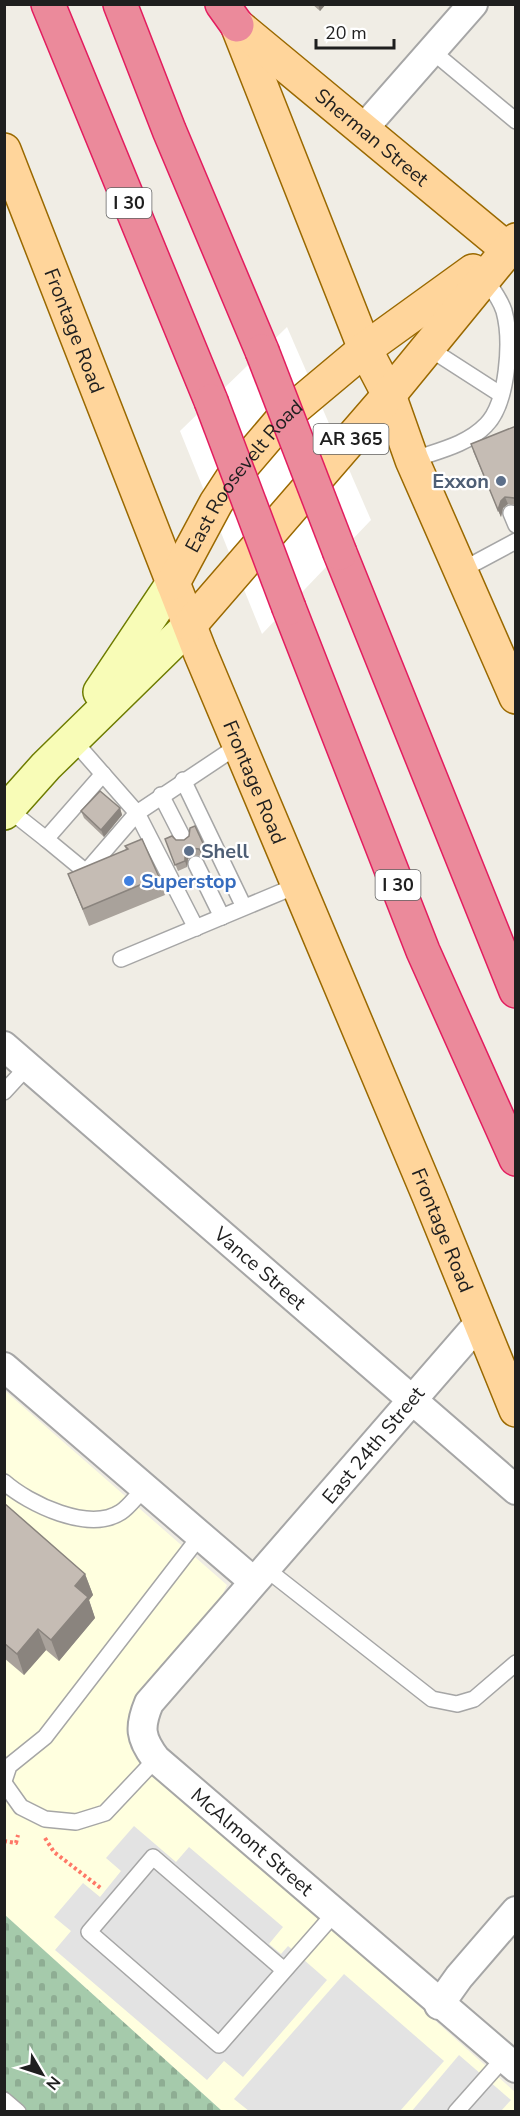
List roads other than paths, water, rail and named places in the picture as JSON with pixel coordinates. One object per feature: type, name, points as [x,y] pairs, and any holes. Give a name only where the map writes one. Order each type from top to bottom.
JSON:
[{"type":"highway","name":"I 30","points":[[48,4],[211,401],[423,951],[516,1159]]},
{"type":"highway","points":[[120,4],[169,130],[262,351],[340,553],[516,991]]},
{"type":"main road","name":"Sherman Street","points":[[229,15],[364,128],[511,244]]},
{"type":"main road","points":[[229,15],[365,350],[389,395],[412,460],[516,697]]},
{"type":"main road","name":"Frontage Road","points":[[4,150],[190,625],[516,1410]]},
{"type":"main road","name":"East Roosevelt Road","points":[[46,766],[137,640],[173,583],[216,503],[246,460],[300,402],[365,350],[480,272],[511,244]]},
{"type":"main road","name":"East Roosevelt Road","points":[[6,811],[46,766],[190,625],[389,395],[427,347],[480,272]]},
{"type":"street","points":[[364,128],[473,4]]},
{"type":"street","name":"Vance Street","points":[[4,1046],[410,1401],[516,1490]]},
{"type":"street","name":"East 24th Street","points":[[259,1575],[342,1484],[410,1401],[480,1322]]},
{"type":"street","points":[[4,1367],[201,1536],[259,1575]]},
{"type":"street","name":"McAlmont Street","points":[[259,1575],[148,1703],[140,1730],[146,1746],[156,1759],[439,2005],[510,2063]]},
{"type":"street","points":[[439,2005],[459,1977],[516,1911]]},
{"type":"lane","points":[[432,51],[516,121]]},
{"type":"lane","points":[[412,460],[476,443],[488,424],[500,394],[509,342],[504,309],[480,272]]},
{"type":"lane","points":[[427,347],[500,394]]},
{"type":"lane","points":[[460,571],[516,542]]},
{"type":"lane","points":[[73,740],[137,813],[196,928]]},
{"type":"lane","points":[[6,811],[46,839],[86,872],[137,813],[160,795],[239,744]]},
{"type":"lane","points":[[46,839],[103,774]]},
{"type":"lane","points":[[183,780],[244,907]]},
{"type":"lane","points":[[160,795],[183,838]]},
{"type":"lane","points":[[195,864],[222,917]]},
{"type":"lane","points":[[121,959],[298,885]]},
{"type":"lane","points":[[4,1092],[28,1066]]},
{"type":"lane","points":[[4,1482],[38,1506],[75,1517],[94,1518],[110,1516],[122,1511],[145,1488]]},
{"type":"lane","points":[[156,1759],[105,1813],[76,1822],[45,1819],[21,1807],[4,1782],[9,1766],[45,1737],[117,1648],[201,1536]]},
{"type":"lane","points":[[259,1575],[432,1699],[457,1704],[474,1698],[516,1663]]},
{"type":"lane","points":[[284,1970],[153,1857],[88,1932],[219,2045],[334,1914]]},
{"type":"lane","points":[[456,2112],[510,2063]]},
{"type":"lane","points":[[4,2100],[18,2112]]},
{"type":"place","name":"Exxon","points":[[501,481]]},
{"type":"place","name":"Shell","points":[[189,851]]},
{"type":"place","name":"Superstop","points":[[129,881]]}]
